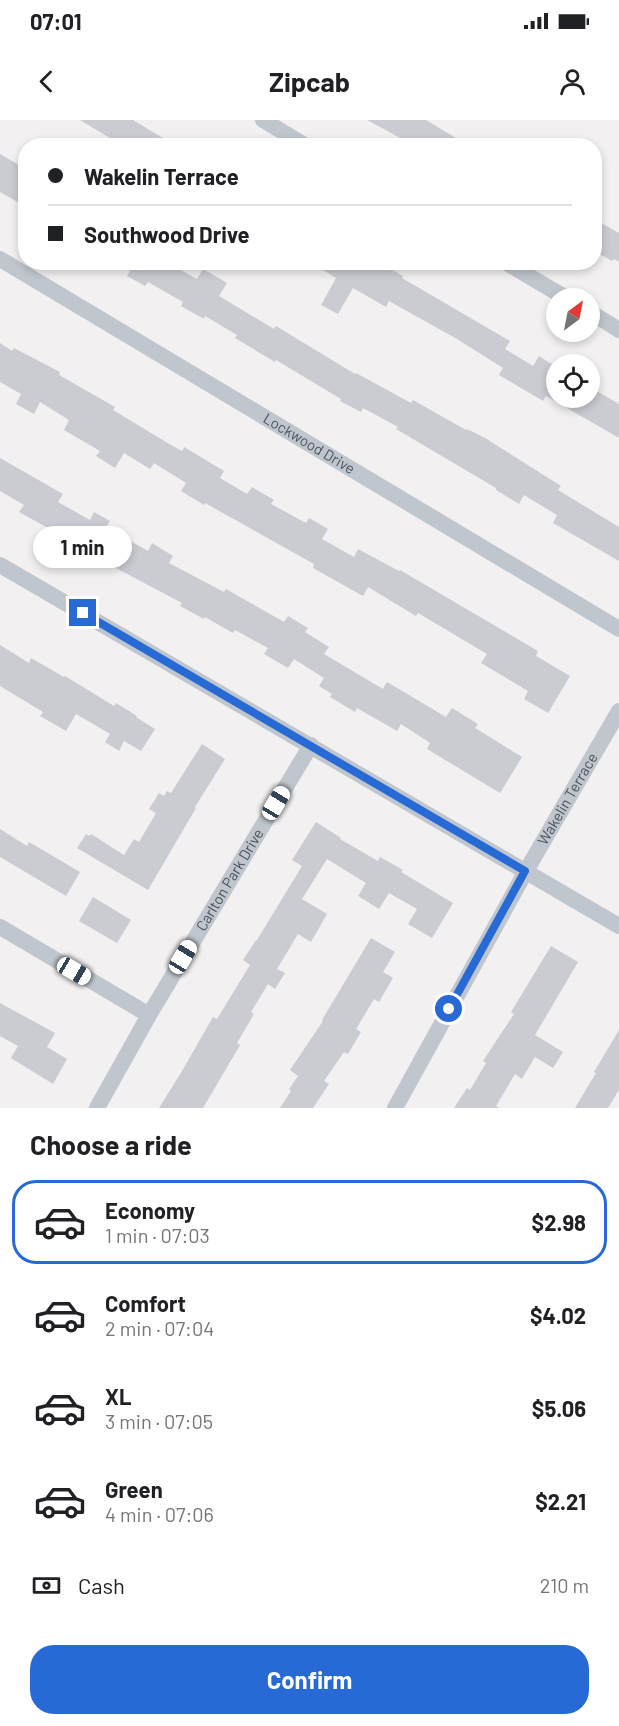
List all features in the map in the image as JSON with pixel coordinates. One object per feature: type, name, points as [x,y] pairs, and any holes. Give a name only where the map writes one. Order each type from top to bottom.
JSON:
[{"type":"street","points":[[263,120],[293,138]]},
{"type":"street","name":"Lockwood Drive","points":[[0,259],[18,270]]},
{"type":"street","name":"Lockwood Drive","points":[[18,270],[619,629]]},
{"type":"street","points":[[519,270],[549,288]]},
{"type":"street","points":[[600,318],[619,330]]},
{"type":"street","points":[[0,565],[619,926]]},
{"type":"street","name":"Wakelin Terrace","points":[[394,1108],[525,871],[619,711]]},
{"type":"street","name":"Carlton Park Drive","points":[[97,1108],[149,1015],[311,745]]},
{"type":"street","points":[[0,927],[149,1015]]},
{"type":"building","points":[[80,120],[133,120],[163,138],[110,138]]},
{"type":"building","points":[[367,120],[426,120],[456,138],[400,138]]},
{"type":"building","points":[[0,154],[18,164],[18,202],[0,192]]},
{"type":"building","points":[[602,223],[619,233],[619,262],[614,259],[612,261],[602,255]]},
{"type":"building","points":[[130,270],[181,270],[197,279],[205,270],[227,283],[219,296],[274,329],[276,326],[355,374],[411,403],[413,400],[485,438],[561,486],[558,490],[619,527],[619,561],[553,523],[557,515],[524,495],[519,504],[396,429],[398,427],[363,408],[361,412],[340,401],[341,399],[276,360],[275,362],[235,338],[237,335],[205,316],[204,319],[181,306],[183,302],[148,282],[145,286],[127,276]]},
{"type":"building","points":[[323,270],[393,270],[403,276],[402,278],[510,341],[505,349],[533,366],[539,356],[546,361],[546,396],[543,401],[499,375],[503,368],[389,301],[386,307],[353,288],[338,314],[321,305],[336,278]]},
{"type":"building","points":[[0,343],[12,351],[14,348],[60,372],[59,375],[115,407],[113,410],[171,445],[182,451],[184,447],[224,471],[220,478],[247,494],[252,487],[274,500],[271,504],[306,523],[309,518],[328,529],[322,539],[354,557],[358,549],[400,570],[538,651],[536,656],[570,676],[548,713],[524,699],[528,691],[481,663],[487,654],[418,613],[416,616],[368,587],[363,596],[313,568],[314,564],[181,491],[186,483],[154,463],[150,469],[124,453],[115,468],[96,456],[100,451],[64,430],[69,420],[40,402],[34,414],[16,404],[21,394],[0,382]]},
{"type":"building","points":[[600,393],[619,404],[619,438],[567,408],[600,408]]},
{"type":"building","points":[[0,458],[63,494],[58,502],[90,520],[94,512],[110,521],[106,527],[148,551],[152,543],[173,556],[169,563],[224,592],[226,589],[284,622],[288,616],[308,628],[305,632],[329,647],[324,654],[383,689],[387,682],[446,717],[452,708],[478,724],[475,728],[522,757],[500,793],[427,749],[430,743],[401,724],[397,731],[357,708],[355,712],[330,697],[332,694],[319,686],[324,678],[294,659],[288,668],[264,654],[268,648],[235,630],[233,633],[180,606],[182,603],[19,512],[24,505],[0,491]]},
{"type":"building","points":[[0,645],[29,663],[31,658],[65,676],[114,706],[116,703],[155,729],[141,751],[124,741],[119,751],[105,742],[110,734],[76,714],[66,731],[40,716],[43,712],[0,686]]},
{"type":"building","points":[[202,744],[225,759],[148,890],[77,848],[86,834],[89,836],[91,834],[124,855],[134,839],[139,842],[156,813],[149,809],[159,793],[164,796],[167,791],[171,793]]},
{"type":"building","points":[[316,822],[378,861],[380,857],[403,870],[401,872],[453,903],[432,938],[408,924],[417,909],[389,893],[379,909],[358,896],[366,883],[327,859],[302,899],[327,914],[311,942],[298,934],[277,969],[285,973],[275,989],[268,984],[251,1012],[254,1014],[237,1043],[240,1045],[203,1108],[159,1108],[213,1017],[217,1019],[250,965],[243,960],[302,866],[292,860]]},
{"type":"building","points":[[0,829],[27,846],[29,842],[80,872],[66,896],[0,857]]},
{"type":"building","points":[[93,897],[131,920],[117,943],[79,921]]},
{"type":"building","points":[[371,938],[395,952],[383,972],[393,978],[379,1002],[374,999],[356,1029],[361,1032],[348,1054],[344,1052],[324,1081],[329,1084],[313,1108],[280,1108],[298,1076],[290,1070],[323,1021]]},
{"type":"building","points":[[551,946],[578,962],[535,1035],[563,1052],[553,1068],[535,1057],[522,1079],[515,1074],[496,1106],[499,1108],[454,1108],[467,1088],[470,1090],[486,1063],[483,1061],[514,1014],[511,1012]]},
{"type":"building","points":[[0,1003],[55,1033],[47,1047],[67,1059],[53,1084],[11,1058],[18,1046],[0,1036]]},
{"type":"building","points":[[619,1030],[619,1090],[608,1108],[575,1108],[596,1073],[594,1072]]},
{"type":"route","points":[[83,613],[525,871],[449,1009]]}]
